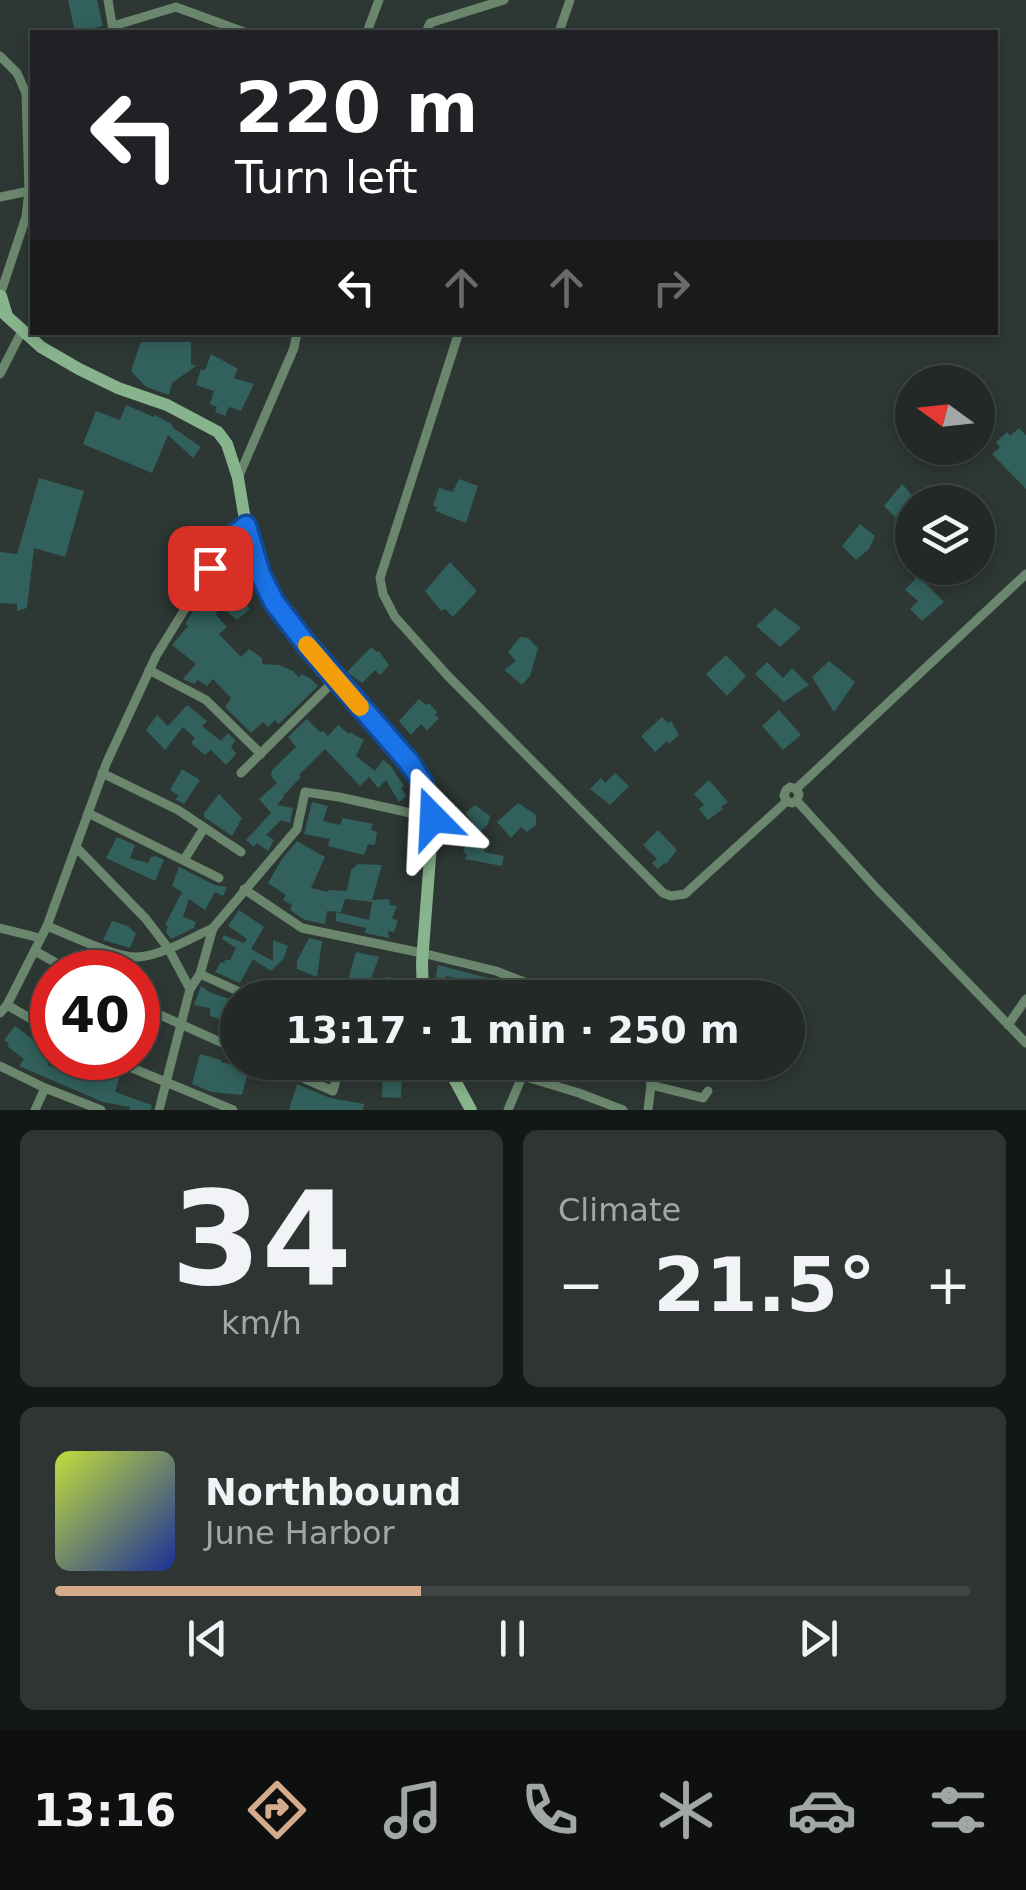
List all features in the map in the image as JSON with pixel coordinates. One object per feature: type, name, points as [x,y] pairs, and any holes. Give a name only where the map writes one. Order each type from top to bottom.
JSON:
[{"type":"street","points":[[108,0],[113,30],[177,4],[239,30]]},
{"type":"street","points":[[369,30],[379,0]]},
{"type":"street","points":[[427,30],[430,23],[504,0]]},
{"type":"street","points":[[560,30],[570,0]]},
{"type":"street","points":[[0,56],[28,84],[29,218],[1,292],[3,313],[41,347],[118,388],[208,424],[228,444],[246,526],[260,574],[274,602],[422,782],[433,818],[423,980]]},
{"type":"street","points":[[0,197],[28,192]]},
{"type":"street","points":[[0,273],[13,259]]},
{"type":"street","points":[[0,374],[22,331]]},
{"type":"street","points":[[238,478],[297,335]]},
{"type":"street","points":[[458,335],[380,578],[383,594],[395,617],[447,675],[663,893],[685,894],[792,801],[799,794],[796,789],[1026,574]]},
{"type":"street","points":[[35,950],[102,773],[156,656],[226,542],[246,526]]},
{"type":"street","points":[[150,670],[206,700],[261,754]]},
{"type":"street","points":[[241,773],[336,679]]},
{"type":"street","points":[[102,773],[178,810],[241,852]]},
{"type":"street","points":[[158,1110],[190,988],[200,974],[213,928],[297,829],[304,792],[433,818]]},
{"type":"street","points":[[792,801],[1026,1043]]},
{"type":"street","points":[[88,812],[219,878]]},
{"type":"street","points":[[184,860],[204,828]]},
{"type":"street","points":[[76,847],[146,919],[190,988]]},
{"type":"street","points":[[244,889],[302,928],[422,953],[517,980]]},
{"type":"street","points":[[47,926],[141,958],[213,928]]},
{"type":"street","points":[[0,928],[40,938]]},
{"type":"street","points":[[30,960],[3,1009],[30,1021]]},
{"type":"street","points":[[200,974],[220,983]]},
{"type":"street","points":[[1008,1025],[1026,999]]},
{"type":"street","points":[[160,1015],[220,1042]]},
{"type":"street","points":[[0,1066],[101,1110]]},
{"type":"street","points":[[508,1110],[526,1078],[623,1110]]},
{"type":"street","points":[[160,1080],[233,1110]]},
{"type":"street","points":[[308,1080],[333,1091],[336,1080]]},
{"type":"street","points":[[455,1080],[471,1110]]},
{"type":"street","points":[[648,1110],[650,1080]]},
{"type":"street","points":[[651,1085],[703,1098],[708,1091]]},
{"type":"street","points":[[35,1110],[44,1088]]},
{"type":"building","points":[[68,0],[97,0],[103,26],[75,30]]},
{"type":"building","points":[[141,342],[191,342],[191,364],[196,366],[172,383],[169,395],[146,387],[131,371]]},
{"type":"building","points":[[211,354],[238,369],[234,378],[254,384],[241,411],[229,407],[225,416],[215,412],[217,407],[210,404],[214,391],[196,385]]},
{"type":"building","points":[[126,405],[173,425],[201,447],[193,458],[168,435],[152,473],[83,444],[96,411],[120,420]]},
{"type":"building","points":[[1019,428],[1026,435],[1026,489],[995,457],[1000,447],[996,442],[1007,432],[1010,436]]},
{"type":"building","points":[[39,478],[84,491],[65,557],[34,548],[27,608],[17,611],[17,604],[0,603],[0,552],[17,554]]},
{"type":"building","points":[[459,479],[478,486],[466,523],[435,511],[437,507],[433,506],[439,488],[453,492]]},
{"type":"building","points":[[895,493],[895,517],[884,506]]},
{"type":"building","points":[[860,524],[875,536],[869,549],[856,560],[842,546]]},
{"type":"building","points":[[450,562],[477,591],[453,617],[445,609],[441,611],[425,591]]},
{"type":"building","points":[[218,572],[250,609],[237,620],[221,607],[215,614],[227,627],[219,634],[241,657],[249,649],[262,658],[262,664],[279,665],[299,678],[301,674],[310,678],[318,686],[279,724],[275,720],[268,727],[263,722],[251,733],[225,707],[231,698],[213,679],[207,686],[198,680],[194,684],[183,679],[196,664],[172,645],[188,626],[185,624]]},
{"type":"building","points":[[910,585],[927,585],[944,602],[922,621],[910,609],[918,601],[905,590]]},
{"type":"building","points":[[775,608],[801,628],[780,647],[756,626]]},
{"type":"building","points":[[520,637],[528,638],[538,648],[530,676],[522,685],[504,670],[516,661],[508,652]]},
{"type":"building","points":[[371,647],[389,665],[380,675],[375,670],[362,683],[347,672]]},
{"type":"building","points":[[726,655],[746,676],[727,696],[706,674]]},
{"type":"building","points":[[829,661],[855,682],[834,712],[812,677]]},
{"type":"building","points":[[767,662],[783,678],[792,668],[809,685],[784,702],[755,674]]},
{"type":"building","points":[[419,699],[429,703],[439,718],[427,731],[421,724],[411,735],[399,721]]},
{"type":"building","points":[[187,705],[207,721],[202,726],[221,741],[228,733],[235,740],[231,747],[236,754],[226,765],[211,750],[205,755],[191,743],[195,738],[183,727],[165,750],[146,730],[157,715],[168,726]]},
{"type":"building","points":[[779,710],[801,735],[783,750],[762,726]]},
{"type":"building","points":[[314,712],[307,719],[320,732],[328,736],[338,725],[364,740],[356,756],[375,771],[383,760],[390,765],[406,796],[399,802],[386,780],[378,788],[369,777],[360,786],[325,749],[277,805],[293,808],[290,823],[281,820],[266,835],[274,840],[268,851],[257,843],[254,847],[246,840],[271,813],[259,799],[277,783],[271,776],[272,770],[296,747],[288,737]]},
{"type":"building","points":[[662,717],[668,723],[671,721],[679,735],[655,752],[641,736]]},
{"type":"building","points":[[182,769],[200,780],[184,804],[170,790]]},
{"type":"building","points":[[615,773],[629,786],[610,805],[590,789],[601,778],[605,783]]},
{"type":"building","points":[[709,780],[728,802],[708,820],[699,809],[704,805],[694,794]]},
{"type":"building","points":[[219,794],[242,818],[232,836],[204,817]]},
{"type":"building","points":[[312,802],[328,806],[323,821],[340,825],[343,818],[373,824],[371,830],[377,832],[375,845],[368,844],[364,855],[328,846],[330,839],[304,834]]},
{"type":"building","points":[[518,803],[536,815],[536,825],[527,832],[521,827],[511,838],[497,822]]},
{"type":"building","points":[[475,805],[490,816],[488,824],[473,839],[484,839],[484,852],[504,856],[502,866],[465,859],[467,854],[463,852],[470,842],[473,823],[465,813]]},
{"type":"building","points":[[658,830],[677,850],[658,869],[652,863],[657,859],[643,845]]},
{"type":"building","points":[[117,837],[135,845],[130,858],[148,863],[156,856],[164,860],[155,881],[106,858]]},
{"type":"building","points":[[297,841],[325,857],[311,888],[347,891],[351,870],[358,864],[382,865],[372,900],[389,899],[390,905],[397,906],[392,918],[398,921],[394,932],[388,931],[389,938],[336,921],[336,912],[369,920],[372,902],[345,899],[341,912],[327,911],[325,924],[305,920],[290,910],[292,905],[283,900],[286,895],[268,883]]},
{"type":"building","points":[[179,867],[227,887],[223,896],[215,892],[205,910],[189,899],[183,917],[196,922],[194,928],[171,939],[165,925],[182,892],[172,886]]},
{"type":"building","points":[[239,910],[264,927],[251,949],[273,961],[273,940],[288,946],[284,958],[271,971],[253,959],[242,980],[215,972],[221,962],[230,960],[236,948],[222,939],[224,935],[244,943],[247,939],[228,926]]},
{"type":"building","points":[[112,921],[128,926],[136,934],[130,948],[103,940]]},
{"type":"building","points":[[309,938],[322,941],[317,977],[297,969]]},
{"type":"building","points":[[356,952],[379,957],[371,979],[390,977],[389,980],[348,980]]},
{"type":"building","points":[[438,965],[495,980],[446,976],[445,980],[435,980]]},
{"type":"building","points":[[201,986],[220,996],[220,1019],[210,1016],[210,1008],[194,1005]]},
{"type":"building","points":[[15,1026],[30,1037],[30,1071],[19,1066],[24,1059],[4,1040]]},
{"type":"building","points":[[200,1054],[220,1060],[220,1080],[246,1080],[242,1095],[212,1092],[192,1084]]},
{"type":"building","points":[[52,1080],[119,1080],[115,1092],[152,1105],[151,1110],[129,1110],[130,1107],[103,1102]]},
{"type":"building","points":[[382,1080],[402,1080],[401,1098],[382,1097]]},
{"type":"building","points":[[297,1084],[330,1098],[364,1104],[363,1110],[289,1110]]},
{"type":"slow traffic","points":[[307,645],[360,707]]},
{"type":"route","points":[[210,568],[226,542],[246,526],[260,574],[274,602],[409,762],[422,782],[433,818]]}]
